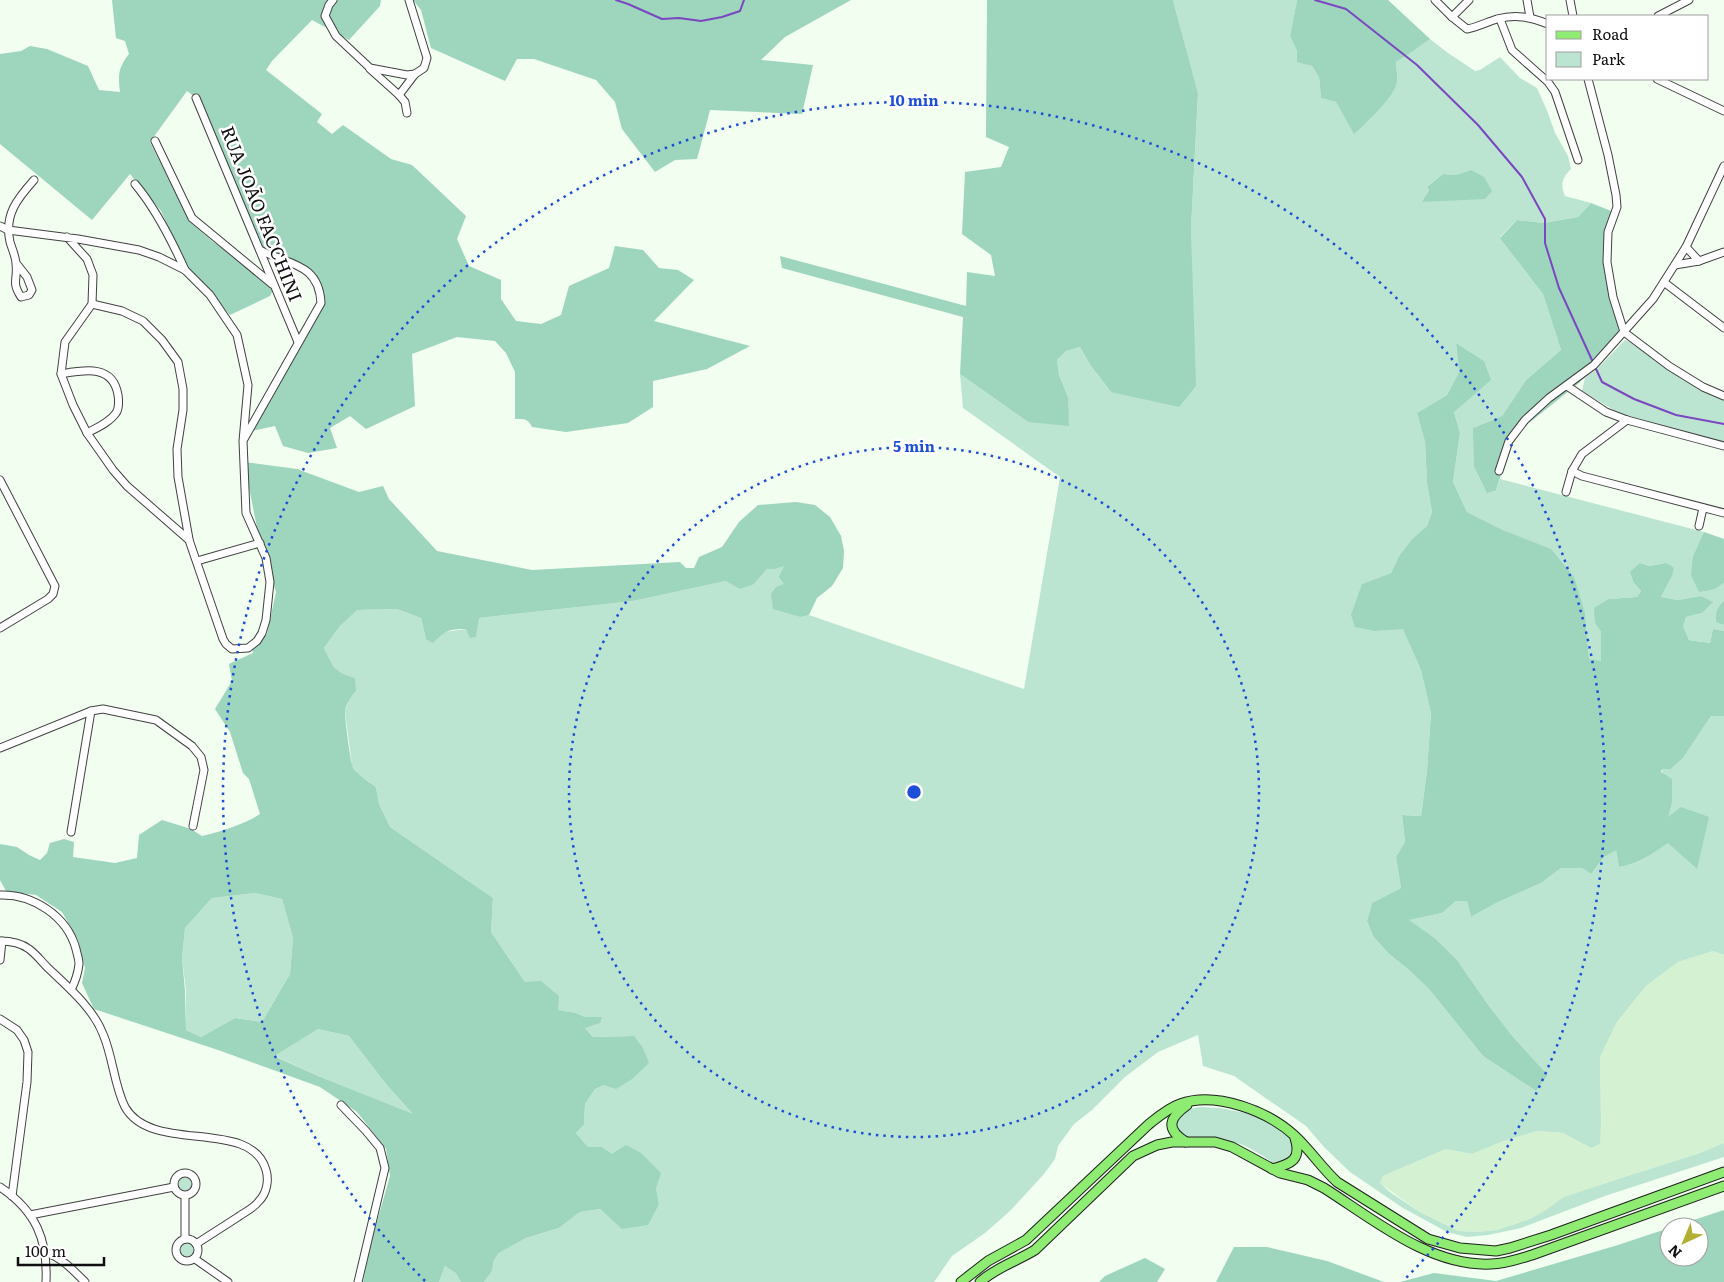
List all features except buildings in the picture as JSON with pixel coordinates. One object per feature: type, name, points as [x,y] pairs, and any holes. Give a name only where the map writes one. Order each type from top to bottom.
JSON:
[{"type":"main road","points":[[1186,1142],[1174,1132],[1171,1120],[1174,1115],[1191,1101]]},
{"type":"main road","points":[[961,1282],[988,1261],[1026,1240],[1148,1125],[1168,1110],[1191,1101],[1218,1101],[1249,1108],[1264,1115],[1294,1136],[1337,1182],[1428,1239],[1443,1244],[1475,1249],[1496,1250],[1510,1248],[1724,1172]]},
{"type":"main road","points":[[1272,1170],[1290,1163],[1297,1155],[1298,1149],[1294,1136]]},
{"type":"main road","points":[[980,1282],[996,1270],[1021,1259],[1035,1250],[1133,1156],[1156,1145],[1215,1142],[1232,1147],[1272,1170],[1308,1180],[1324,1188],[1416,1247],[1466,1263],[1479,1264],[1506,1262],[1532,1255],[1724,1186]]},
{"type":"street","points":[[333,0],[329,5],[326,16],[328,24],[336,36],[399,95],[405,102],[407,113]]},
{"type":"street","points":[[399,95],[415,74],[424,68],[427,58],[410,0]]},
{"type":"street","points":[[1435,0],[1452,18],[1467,28],[1476,28],[1500,19],[1530,17],[1546,23]]},
{"type":"street","points":[[1452,18],[1469,0]]},
{"type":"street","points":[[1527,0],[1530,17]]},
{"type":"street","points":[[1570,0],[1573,15]]},
{"type":"street","points":[[1660,15],[1689,0]]},
{"type":"street","points":[[1500,19],[1512,50],[1548,82],[1555,92],[1578,160]]},
{"type":"street","points":[[370,68],[408,75],[415,74]]},
{"type":"street","points":[[1588,80],[1608,155],[1616,195],[1617,208],[1608,232],[1607,262],[1613,297],[1624,332],[1668,366],[1703,387],[1724,396]]},
{"type":"street","points":[[1659,80],[1724,111]]},
{"type":"street","name":"RUA JOÃO FACCHINI","points":[[196,98],[298,342]]},
{"type":"street","points":[[155,141],[192,218],[275,286]]},
{"type":"street","points":[[1499,471],[1508,441],[1525,420],[1594,365],[1665,283],[1686,247],[1724,166]]},
{"type":"street","points":[[16,263],[8,230],[9,219],[19,197],[34,180]]},
{"type":"street","points":[[136,184],[145,196],[184,270]]},
{"type":"street","points":[[0,226],[8,230],[67,237],[139,250],[168,262],[184,270],[210,295],[236,335],[248,385],[243,441],[246,513],[266,558],[270,582],[266,620],[262,633],[257,642],[248,648],[232,649],[226,644],[189,540],[178,477],[177,449],[183,410],[183,388],[178,362],[162,340],[143,321],[122,311],[92,304]]},
{"type":"street","points":[[67,237],[87,259]]},
{"type":"street","points":[[91,241],[86,250],[93,275],[92,304],[65,342],[61,374],[73,405],[87,433],[102,455],[127,486],[189,540]]},
{"type":"street","points":[[1686,247],[1699,261]]},
{"type":"street","points":[[243,441],[321,303],[318,282],[312,275],[298,266],[260,250]]},
{"type":"street","points":[[168,262],[176,252]]},
{"type":"street","points":[[1675,265],[1699,261],[1724,252]]},
{"type":"street","points":[[259,272],[278,258]]},
{"type":"street","points":[[1665,283],[1724,328]]},
{"type":"street","points":[[61,374],[97,371],[109,376],[116,385],[119,400],[117,412],[109,420],[87,433]]},
{"type":"street","points":[[1567,386],[1606,412],[1626,420],[1724,446]]},
{"type":"street","points":[[247,401],[254,407],[262,407]]},
{"type":"street","points":[[1566,492],[1572,471],[1582,454],[1626,420]]},
{"type":"street","points":[[1572,471],[1582,476],[1724,513]]},
{"type":"street","points":[[0,480],[56,586],[53,594],[48,599],[0,628]]},
{"type":"street","points":[[1699,526],[1703,508]]},
{"type":"street","points":[[197,561],[260,543]]},
{"type":"street","points":[[0,748],[91,711],[103,710],[156,720],[192,746],[201,757],[204,770],[193,826]]},
{"type":"street","points":[[71,832],[91,711]]},
{"type":"street","points":[[0,895],[14,895],[34,902],[51,912],[66,927],[74,944],[79,962],[76,979],[71,990]]},
{"type":"street","points":[[0,960],[1,940],[19,944],[28,949],[71,990],[93,1016],[103,1032],[110,1051],[119,1092],[126,1108],[135,1119],[153,1129],[243,1143],[258,1153],[268,1177],[265,1193],[259,1202],[196,1244]]},
{"type":"street","points":[[0,1019],[17,1030],[24,1040],[28,1052],[27,1082],[12,1196]]},
{"type":"street","points":[[341,1106],[380,1148],[385,1168],[358,1282]]},
{"type":"street","points":[[183,1173],[191,1174],[196,1180],[196,1187],[192,1194],[185,1196],[180,1195],[174,1187],[177,1177],[183,1173]]},
{"type":"street","points":[[30,1215],[174,1187]]},
{"type":"street","points":[[0,1188],[23,1205],[43,1241],[47,1262],[46,1282]]},
{"type":"street","points":[[185,1196],[185,1239]]},
{"type":"street","points":[[181,1240],[191,1240],[196,1244],[198,1254],[195,1259],[184,1262],[177,1257],[175,1250],[181,1240]]},
{"type":"street","points":[[45,1252],[67,1265],[85,1282]]},
{"type":"street","points":[[195,1259],[228,1282]]},
{"type":"green space","points":[[112,0],[381,0],[380,6],[349,40],[312,20],[272,61],[266,70],[322,114],[317,122],[332,134],[343,125],[391,159],[412,165],[466,216],[457,239],[469,266],[501,280],[501,299],[516,321],[541,324],[561,315],[569,286],[609,268],[615,246],[643,250],[659,268],[678,270],[694,280],[654,321],[750,346],[707,369],[653,381],[653,407],[628,423],[566,432],[532,427],[523,419],[515,419],[515,372],[506,353],[495,341],[457,337],[412,354],[415,406],[366,429],[350,416],[330,428],[337,448],[308,453],[283,446],[275,426],[251,431],[321,303],[318,283],[298,266],[260,250],[196,98],[187,91],[150,142],[190,222],[213,242],[259,272],[275,286],[270,296],[230,315],[187,268],[161,211],[130,174],[92,220],[0,144],[0,54],[21,51],[30,46],[47,49],[88,66],[99,90],[120,92],[120,72],[129,54],[125,41],[116,38]]},
{"type":"green space","points":[[413,0],[851,0],[785,37],[761,60],[813,65],[802,114],[710,110],[697,159],[675,160],[655,172],[622,129],[615,102],[596,80],[534,59],[517,59],[505,81],[431,48],[421,10]]},
{"type":"green space","points":[[987,0],[1173,0],[1198,93],[1191,228],[1196,386],[1179,407],[1111,392],[1091,366],[1080,347],[1066,351],[1057,360],[1059,375],[1068,397],[1069,426],[1028,422],[960,374],[963,317],[782,268],[780,256],[966,306],[967,272],[995,276],[991,255],[962,234],[965,172],[1001,167],[1009,147],[986,137]]},
{"type":"green space","points":[[1173,0],[1297,0],[1290,36],[1297,51],[1297,61],[1312,66],[1319,77],[1321,98],[1336,102],[1354,133],[1366,123],[1391,95],[1397,82],[1396,62],[1430,39],[1475,71],[1480,70],[1500,57],[1520,78],[1537,88],[1555,133],[1568,156],[1571,169],[1563,181],[1565,196],[1591,203],[1578,217],[1544,223],[1517,220],[1500,237],[1543,294],[1561,350],[1526,380],[1502,416],[1473,428],[1496,490],[1500,479],[1704,532],[1700,544],[1715,589],[1724,583],[1724,601],[1717,623],[1724,625],[1724,631],[1713,629],[1710,643],[1689,640],[1683,626],[1686,617],[1702,613],[1712,602],[1701,596],[1678,600],[1661,597],[1672,576],[1666,563],[1649,566],[1640,563],[1634,583],[1641,591],[1637,597],[1609,599],[1595,623],[1601,632],[1601,662],[1589,659],[1585,613],[1505,531],[1467,512],[1453,482],[1460,433],[1454,412],[1484,361],[1456,343],[1459,372],[1447,395],[1417,413],[1425,442],[1427,483],[1432,512],[1427,526],[1411,540],[1399,556],[1391,573],[1362,584],[1376,631],[1403,628],[1421,670],[1431,713],[1427,771],[1421,816],[1402,815],[1405,842],[1396,857],[1401,888],[1372,903],[1367,921],[1373,936],[1388,953],[1429,989],[1483,1056],[1536,1091],[1548,1075],[1514,1038],[1457,960],[1436,939],[1408,920],[1442,913],[1456,901],[1467,901],[1471,917],[1496,903],[1541,883],[1561,868],[1582,868],[1591,874],[1604,857],[1616,849],[1619,867],[1633,864],[1645,858],[1668,842],[1697,869],[1668,818],[1662,769],[1671,769],[1683,758],[1711,716],[1724,716],[1724,955],[1713,951],[1678,962],[1646,986],[1617,1022],[1600,1057],[1600,1144],[1591,1148],[1563,1133],[1537,1131],[1501,1142],[1472,1154],[1446,1149],[1383,1176],[1380,1183],[1418,1211],[1458,1231],[1477,1232],[1497,1230],[1527,1220],[1564,1197],[1697,1154],[1724,1143],[1724,1157],[1605,1196],[1521,1228],[1467,1237],[1447,1232],[1403,1208],[1350,1172],[1324,1147],[1306,1126],[1234,1076],[1203,1066],[1198,1035],[1158,1052],[1125,1077],[1092,1110],[1074,1124],[1058,1146],[1055,1159],[1044,1174],[1011,1210],[985,1233],[952,1256],[934,1282],[484,1282],[492,1271],[494,1260],[499,1253],[526,1238],[559,1228],[580,1212],[600,1209],[623,1229],[659,1204],[656,1188],[602,1147],[588,1147],[576,1133],[584,1125],[585,1104],[595,1089],[604,1085],[634,1036],[593,1037],[585,1028],[585,1017],[576,1013],[557,1010],[542,982],[525,982],[491,932],[493,898],[390,827],[379,804],[376,787],[361,778],[352,765],[345,712],[349,698],[340,674],[330,662],[324,648],[340,626],[356,610],[397,609],[421,618],[426,639],[444,632],[466,629],[479,618],[633,601],[726,581],[754,584],[767,569],[775,569],[784,565],[785,584],[801,617],[809,615],[1024,689],[1060,477],[963,408],[960,374],[1028,422],[1068,397],[1059,375],[1057,360],[1066,351],[1080,347],[1091,366],[1111,392],[1192,287],[1191,228],[1198,93]],"holes":[[[1471,170],[1423,202],[1429,189],[1427,187],[1443,174],[1456,175]]]},
{"type":"green space","points":[[1297,0],[1388,0],[1430,39],[1396,62],[1397,82],[1391,95],[1379,110],[1354,134],[1336,102],[1321,98],[1319,77],[1312,66],[1297,62],[1297,51],[1290,36]]},
{"type":"green space","points":[[1471,170],[1484,177],[1492,191],[1485,199],[1422,202],[1429,190],[1427,187],[1443,174],[1456,175]]},
{"type":"green space","points":[[1591,203],[1611,211],[1607,285],[1619,330],[1623,338],[1579,383],[1525,426],[1510,447],[1496,490],[1487,493],[1474,466],[1473,428],[1502,416],[1526,380],[1561,350],[1543,294],[1500,238],[1517,220],[1544,223],[1578,217]]},
{"type":"green space","points":[[1625,340],[1687,381],[1724,400],[1724,442],[1640,421],[1617,412],[1582,391],[1585,378],[1597,369]]},
{"type":"green space","points":[[1456,343],[1484,361],[1491,380],[1454,412],[1460,433],[1453,482],[1467,512],[1505,531],[1551,549],[1574,577],[1585,613],[1589,659],[1601,661],[1601,632],[1595,623],[1594,608],[1609,599],[1637,597],[1641,591],[1634,583],[1630,572],[1640,563],[1649,566],[1666,563],[1674,568],[1661,597],[1678,600],[1701,596],[1713,602],[1702,613],[1686,617],[1683,626],[1689,640],[1710,643],[1713,629],[1724,631],[1724,716],[1711,716],[1683,758],[1671,769],[1662,769],[1661,772],[1672,779],[1672,802],[1668,817],[1681,807],[1709,817],[1697,869],[1668,843],[1639,861],[1619,867],[1616,850],[1604,857],[1591,874],[1582,868],[1561,868],[1541,883],[1496,903],[1471,917],[1467,901],[1456,901],[1442,913],[1409,920],[1436,939],[1457,960],[1514,1038],[1548,1075],[1536,1091],[1483,1056],[1429,989],[1388,953],[1373,936],[1367,921],[1372,903],[1401,888],[1396,857],[1405,842],[1402,815],[1421,816],[1427,771],[1431,713],[1421,670],[1403,629],[1376,631],[1355,627],[1351,615],[1362,584],[1391,573],[1399,556],[1411,540],[1427,526],[1432,512],[1427,483],[1425,442],[1417,413],[1447,395],[1459,372]]},
{"type":"green space","points":[[244,462],[297,469],[359,492],[383,486],[389,499],[437,551],[532,570],[680,562],[686,568],[694,568],[699,557],[722,547],[739,522],[758,505],[796,502],[815,505],[830,517],[841,536],[844,551],[843,568],[832,586],[817,598],[809,615],[801,617],[773,609],[771,594],[776,587],[784,584],[779,577],[784,566],[767,569],[754,584],[740,589],[726,581],[633,601],[479,618],[476,637],[470,638],[466,629],[451,630],[444,633],[433,643],[426,639],[421,618],[397,609],[357,610],[340,626],[324,648],[338,671],[355,678],[356,691],[346,706],[345,712],[352,763],[353,767],[363,778],[376,787],[379,804],[390,827],[493,898],[491,932],[525,982],[541,981],[559,996],[558,1010],[576,1013],[585,1017],[602,1017],[600,1023],[585,1028],[593,1037],[634,1036],[643,1048],[649,1063],[632,1079],[616,1089],[604,1085],[595,1089],[585,1104],[584,1125],[576,1133],[588,1147],[602,1147],[612,1154],[626,1145],[641,1153],[661,1173],[656,1188],[659,1204],[648,1225],[622,1229],[600,1209],[580,1212],[559,1228],[526,1238],[499,1253],[494,1260],[492,1271],[484,1282],[461,1282],[456,1273],[445,1266],[439,1282],[363,1282],[370,1246],[390,1176],[386,1149],[357,1112],[320,1087],[221,1051],[94,1009],[82,983],[85,968],[78,940],[62,912],[36,895],[6,891],[0,880],[0,844],[17,847],[40,860],[47,853],[50,843],[64,839],[74,842],[73,857],[115,863],[137,858],[139,835],[162,820],[191,829],[202,836],[240,824],[260,814],[249,779],[243,773],[230,732],[215,709],[232,681],[229,664],[253,653],[252,649],[267,634],[276,592],[260,543]],"holes":[[[255,893],[282,899],[293,938],[290,974],[262,1022],[235,1018],[201,1037],[186,1030],[182,958],[185,928],[212,898]],[[318,1029],[349,1036],[386,1084],[413,1114],[318,1076],[274,1056]]]},
{"type":"green space","points":[[1704,532],[1724,539],[1724,583],[1715,589],[1699,592],[1691,575],[1693,557]]},
{"type":"green space","points":[[1724,601],[1724,625],[1717,623],[1716,614]]},
{"type":"green space","points":[[255,893],[282,899],[293,938],[290,974],[262,1022],[235,1018],[201,1037],[186,1030],[186,991],[182,958],[185,928],[212,898]]},
{"type":"green space","points":[[1713,951],[1724,955],[1724,1143],[1697,1154],[1565,1197],[1527,1220],[1497,1230],[1458,1231],[1418,1211],[1380,1183],[1383,1176],[1446,1149],[1472,1154],[1501,1142],[1537,1131],[1563,1133],[1591,1148],[1601,1121],[1600,1057],[1617,1022],[1646,986],[1678,962]]},
{"type":"green space","points":[[318,1029],[349,1036],[386,1084],[414,1115],[318,1076],[273,1055]]},
{"type":"green space","points":[[1200,1107],[1220,1108],[1263,1118],[1292,1137],[1294,1159],[1275,1164],[1250,1148],[1237,1143],[1194,1138],[1178,1134],[1175,1120],[1187,1109]]},
{"type":"green space","points":[[186,1177],[192,1179],[194,1185],[192,1191],[186,1193],[180,1191],[178,1185],[180,1179]]},
{"type":"green space","points":[[1724,1210],[1724,1282],[1400,1282],[1434,1273],[1496,1281],[1659,1231],[1659,1267],[1709,1267],[1709,1217],[1703,1217]]},
{"type":"green space","points":[[187,1242],[193,1245],[196,1251],[193,1257],[187,1260],[181,1257],[178,1251],[181,1245]]},
{"type":"green space","points":[[1234,1247],[1267,1247],[1327,1261],[1384,1282],[1216,1282]]},
{"type":"green space","points":[[1145,1258],[1165,1269],[1157,1282],[1099,1282],[1105,1276]]},
{"type":"green space","points":[[445,1266],[457,1273],[461,1282],[439,1282]]},
{"type":"waterway","points":[[616,0],[662,19],[679,18],[701,21],[740,11],[744,0]]},
{"type":"waterway","points":[[1315,0],[1346,9],[1417,65],[1478,125],[1522,177],[1545,219],[1545,243],[1559,288],[1602,382],[1634,399],[1676,415],[1724,424]]}]
